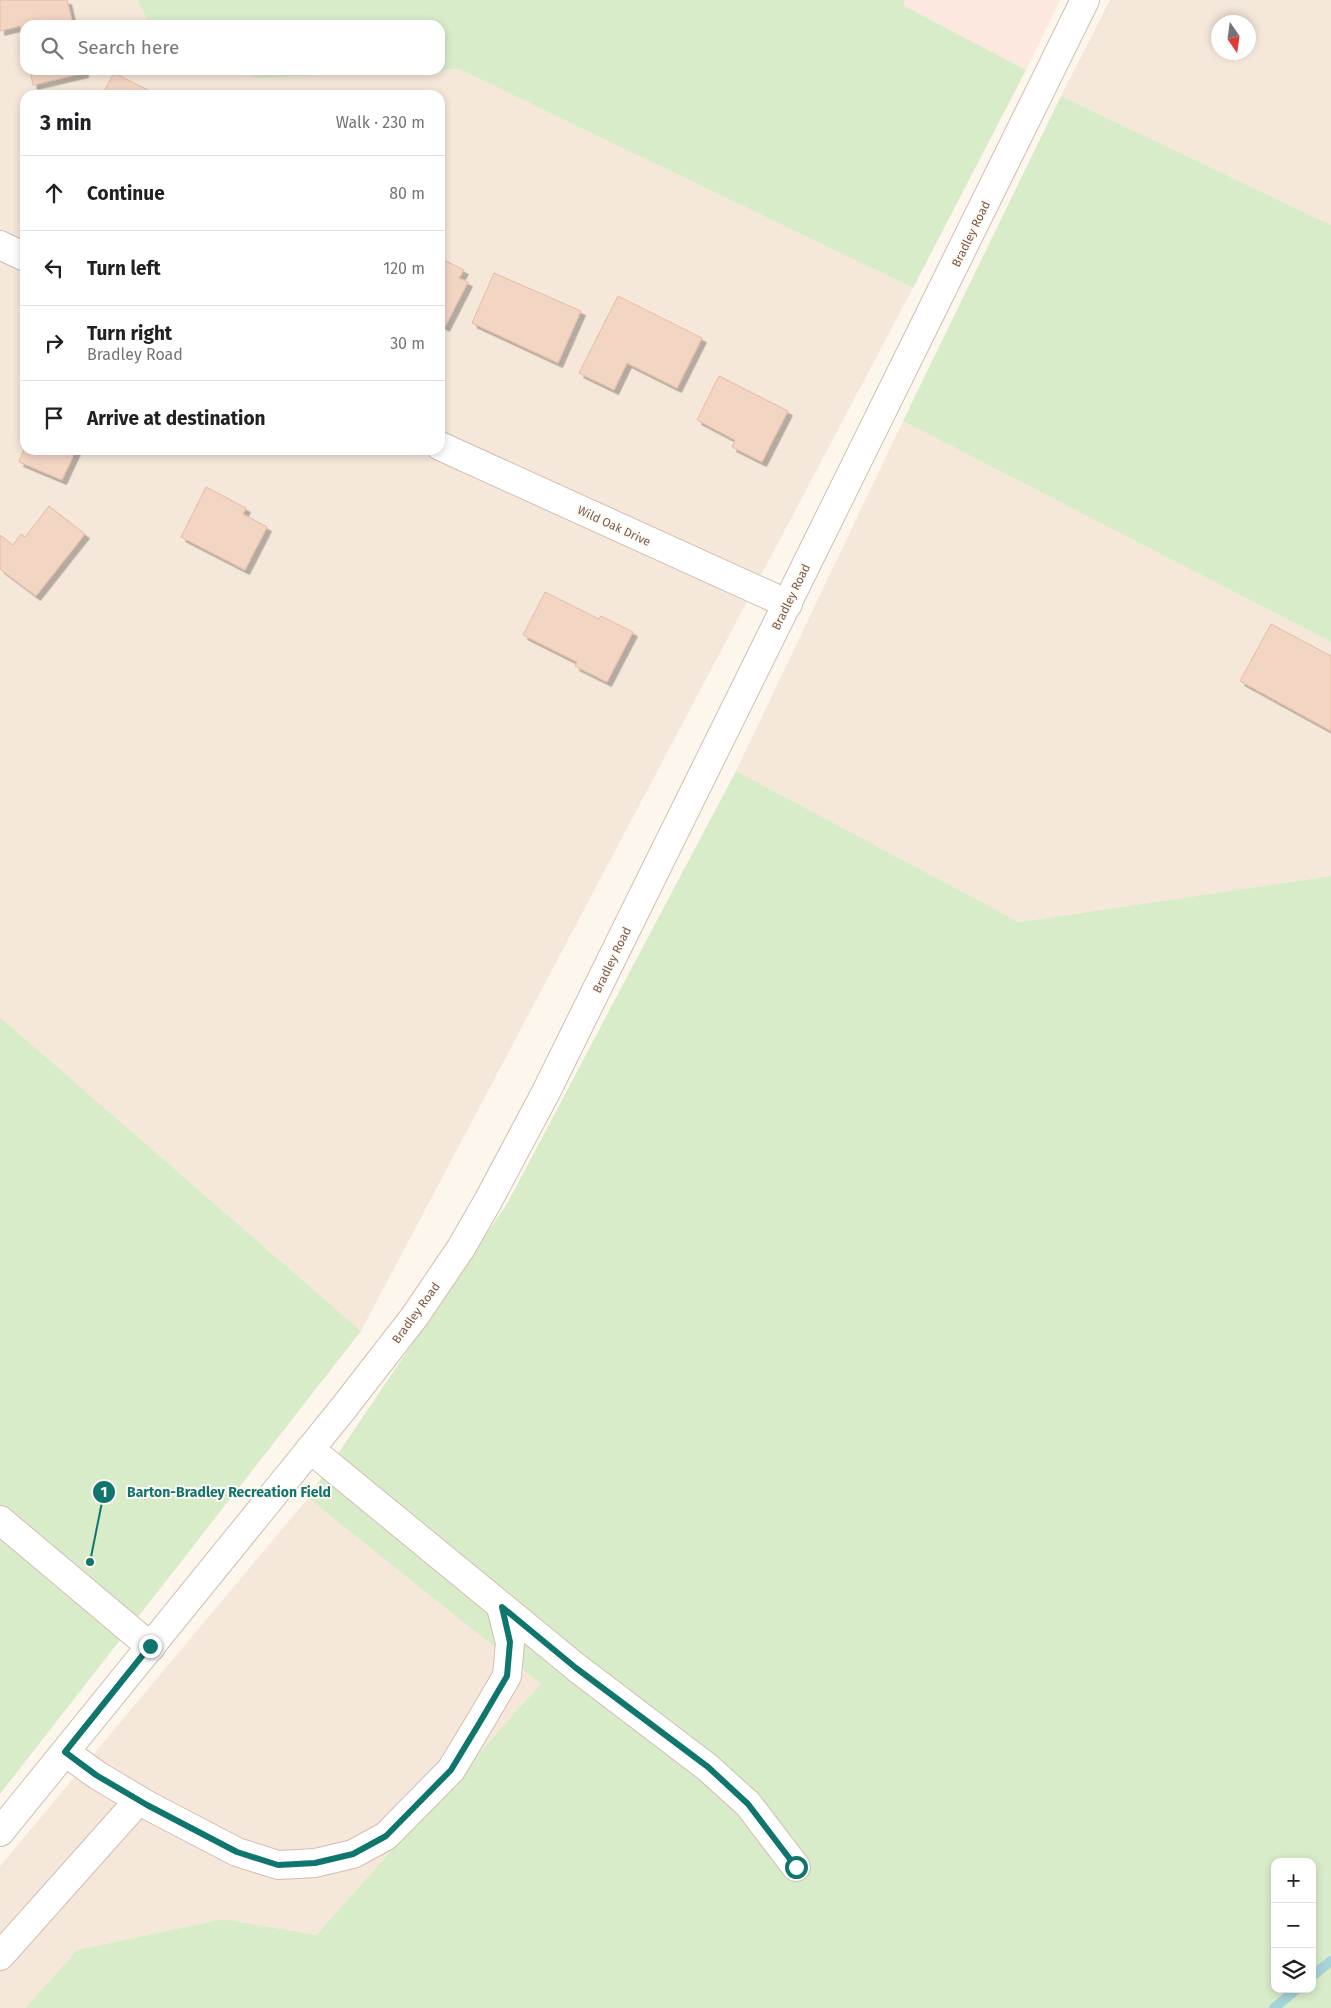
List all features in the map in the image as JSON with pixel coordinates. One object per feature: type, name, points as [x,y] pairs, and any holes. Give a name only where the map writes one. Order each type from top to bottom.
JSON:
[{"type":"street","name":"Bradley Road","points":[[0,1832],[310,1449],[421,1308],[488,1201],[550,1086],[1085,0]]},
{"type":"street","points":[[0,246],[20,255]]},
{"type":"street","name":"Wild Oak Drive","points":[[445,448],[788,604]]},
{"type":"street","points":[[310,1449],[576,1668],[708,1767],[748,1804],[796,1867]]},
{"type":"street","points":[[0,1520],[150,1646]]},
{"type":"street","points":[[65,1752],[96,1775],[139,1800],[237,1852],[278,1865],[315,1863],[353,1854],[386,1836],[451,1770],[466,1746],[507,1676],[510,1642],[502,1607]]},
{"type":"street","points":[[0,1956],[139,1800]]},
{"type":"shaded area","points":[[0,0],[137,0],[147,20],[20,20],[20,75],[251,75],[257,78],[324,75],[445,75],[445,70],[459,69],[913,288],[361,1331],[0,1017]]},
{"type":"shaded area","points":[[904,0],[1060,0],[1026,70],[904,6]]},
{"type":"shaded area","points":[[1110,0],[1331,0],[1331,225],[1061,96]]},
{"type":"shaded area","points":[[903,421],[1331,642],[1331,876],[1019,922],[736,771]]},
{"type":"shaded area","points":[[308,1498],[542,1684],[316,1935],[223,1919],[77,1950],[25,2008],[0,2008],[0,1866]]},
{"type":"green space","points":[[137,0],[904,0],[904,6],[1026,70],[913,288],[459,69],[445,70],[445,20],[147,20]]},
{"type":"green space","points":[[251,75],[323,75],[257,78]]},
{"type":"green space","points":[[1061,96],[1331,225],[1331,642],[903,421]]},
{"type":"green space","points":[[736,771],[1019,922],[1331,876],[1331,2008],[25,2008],[77,1950],[223,1919],[316,1935],[541,1684],[308,1498],[508,1202]]},
{"type":"green space","points":[[0,1017],[361,1331],[0,1794]]},
{"type":"building","points":[[0,0],[67,0],[72,20],[20,20],[20,26],[0,31]]},
{"type":"building","points":[[31,75],[76,75],[33,85]]},
{"type":"building","points":[[113,75],[118,75],[148,90],[105,90]]},
{"type":"building","points":[[445,260],[464,270],[459,278],[468,282],[445,327]]},
{"type":"building","points":[[494,273],[581,311],[558,363],[472,323]]},
{"type":"building","points":[[618,296],[702,338],[677,388],[627,363],[614,390],[579,373]]},
{"type":"building","points":[[719,376],[788,411],[762,462],[732,447],[735,440],[697,420]]},
{"type":"building","points":[[22,455],[74,455],[62,480],[19,462]]},
{"type":"building","points":[[206,487],[246,508],[243,514],[267,527],[245,570],[181,537]]},
{"type":"building","points":[[49,506],[85,534],[36,596],[0,569],[0,535],[13,545],[21,534],[25,537]]},
{"type":"building","points":[[545,592],[599,619],[601,616],[633,632],[607,682],[575,666],[577,662],[523,635]]},
{"type":"building","points":[[1271,624],[1331,656],[1331,731],[1240,681]]},
{"type":"waterway","points":[[1316,1973],[1331,1961]]},
{"type":"waterway","points":[[1274,2008],[1292,1993]]},
{"type":"place","name":"Barton-Bradley Recreation Field","points":[[90,1562]]},
{"type":"route","points":[[150,1646],[65,1752],[96,1775],[147,1805],[237,1852],[278,1865],[315,1863],[353,1854],[386,1836],[451,1770],[507,1676],[510,1642],[502,1607],[576,1668],[708,1767],[748,1804],[796,1867]]}]
